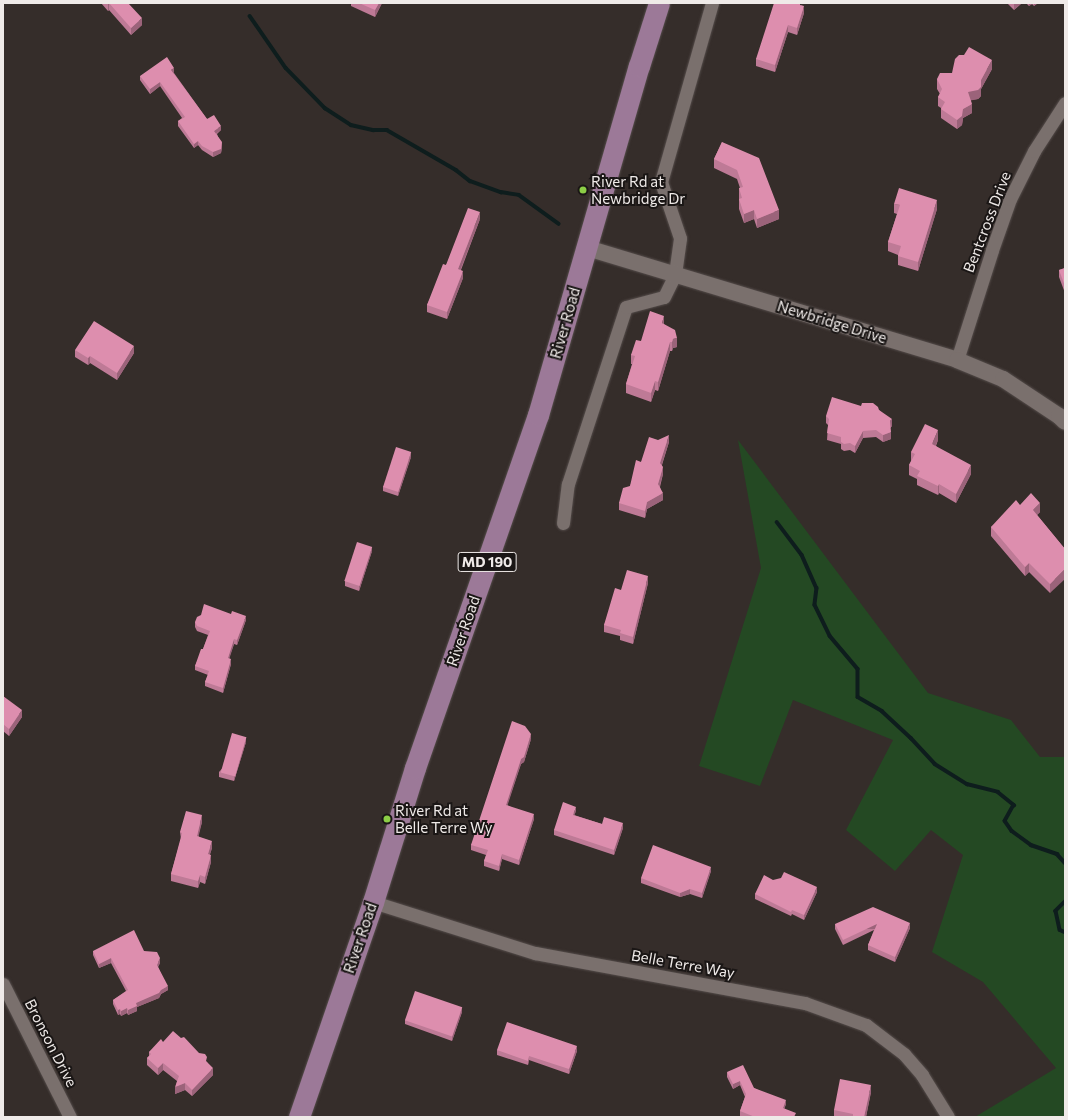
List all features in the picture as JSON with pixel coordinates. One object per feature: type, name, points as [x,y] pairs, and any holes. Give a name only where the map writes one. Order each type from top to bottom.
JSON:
[{"type":"main road","name":"River Road","points":[[298,1117],[373,902],[415,768],[538,415],[659,3]]},
{"type":"street","points":[[563,524],[568,484],[626,307],[664,297],[675,274],[680,238],[661,182],[712,3]]},
{"type":"street","name":"Bentcross Drive","points":[[958,360],[992,250],[1010,199],[1034,151],[1065,104]]},
{"type":"street","name":"Newbridge Drive","points":[[587,248],[958,360],[1003,379],[1059,416],[1065,422]]},
{"type":"street","name":"Belle Terre Way","points":[[373,902],[535,952],[805,1003],[866,1024],[904,1054],[922,1075],[948,1117]]},
{"type":"street","name":"Bronson Drive","points":[[3,984],[70,1117]]},
{"type":"green space","points":[[738,440],[928,693],[1011,720],[1040,757],[1065,757],[1065,1117],[975,1117],[1056,1068],[983,982],[932,952],[963,855],[931,830],[895,871],[846,830],[893,740],[793,700],[760,786],[699,766],[761,568]]},
{"type":"building","points":[[109,3],[128,3],[142,18],[131,28]]},
{"type":"building","points":[[359,3],[379,3],[375,10]]},
{"type":"building","points":[[774,3],[800,3],[800,5],[804,6],[797,28],[788,25],[775,65],[756,59]]},
{"type":"building","points":[[969,47],[992,60],[981,80],[981,87],[978,90],[968,92],[972,104],[963,109],[962,116],[957,120],[941,109],[945,102],[938,97],[942,89],[937,79],[940,73],[952,73],[955,59],[959,55],[964,55]]},
{"type":"building","points":[[167,57],[174,68],[171,70],[207,119],[214,115],[221,126],[214,131],[222,142],[221,149],[213,152],[202,146],[198,141],[194,144],[178,121],[185,117],[160,82],[150,89],[140,76]]},
{"type":"building","points":[[722,142],[759,158],[779,210],[757,219],[754,210],[744,214],[739,199],[742,198],[739,188],[743,187],[737,170],[714,159]]},
{"type":"building","points":[[899,188],[937,200],[918,262],[898,256],[901,246],[888,242],[900,205],[894,204]]},
{"type":"building","points":[[468,208],[480,212],[458,269],[463,271],[447,312],[427,305],[443,264],[446,265]]},
{"type":"building","points":[[1065,268],[1065,286],[1059,270]]},
{"type":"building","points":[[650,311],[664,316],[662,323],[675,330],[677,338],[670,342],[658,382],[655,381],[651,393],[626,384],[635,356],[631,355],[636,340],[641,341]]},
{"type":"building","points":[[94,321],[134,346],[117,373],[90,356],[88,358],[75,350]]},
{"type":"building","points":[[832,397],[861,406],[862,403],[873,403],[879,410],[892,419],[890,421],[891,432],[883,435],[876,430],[863,431],[855,446],[850,443],[844,444],[841,442],[841,437],[827,433],[829,419],[826,416]]},
{"type":"building","points":[[925,424],[938,430],[932,444],[971,465],[956,494],[939,484],[938,486],[917,476],[920,471],[909,465],[915,454],[911,452]]},
{"type":"building","points":[[669,435],[660,463],[663,467],[658,484],[663,493],[647,502],[645,511],[619,503],[623,488],[630,486],[636,460],[641,462],[649,437],[658,440]]},
{"type":"building","points":[[396,447],[411,452],[398,492],[383,487]]},
{"type":"building","points":[[1031,493],[1040,503],[1033,510],[1065,549],[1065,569],[1050,584],[1029,563],[1025,567],[991,527],[1016,500],[1020,505]]},
{"type":"building","points":[[357,542],[372,547],[360,586],[344,581]]},
{"type":"building","points":[[627,570],[648,576],[633,637],[620,633],[621,630],[604,625],[615,588],[621,590]]},
{"type":"building","points":[[204,604],[231,614],[232,611],[246,616],[237,640],[234,639],[228,658],[231,659],[223,688],[205,682],[209,671],[195,666],[210,631],[197,626],[195,622],[197,617],[201,615]]},
{"type":"building","points":[[3,696],[22,710],[9,729],[3,724]]},
{"type":"building","points":[[512,721],[525,726],[531,734],[506,805],[534,814],[519,860],[502,854],[499,866],[484,861],[488,850],[471,845]]},
{"type":"building","points":[[232,733],[246,737],[235,777],[221,772]]},
{"type":"building","points":[[563,802],[576,807],[573,815],[602,824],[604,817],[623,823],[614,850],[554,830]]},
{"type":"building","points":[[186,811],[202,815],[197,836],[212,841],[208,854],[211,855],[205,877],[200,875],[198,881],[171,874],[182,833],[180,832]]},
{"type":"building","points":[[653,845],[711,867],[702,893],[690,889],[680,893],[641,878]]},
{"type":"building","points":[[784,872],[817,887],[804,915],[792,910],[791,912],[755,894],[764,875],[773,880],[781,878]]},
{"type":"building","points":[[873,907],[910,923],[895,957],[868,945],[877,924],[843,940],[835,924]]},
{"type":"building","points":[[134,930],[144,951],[157,952],[160,958],[157,965],[168,986],[159,993],[136,1003],[137,1006],[121,1011],[120,1009],[118,1010],[113,1000],[128,990],[111,958],[99,964],[93,951]]},
{"type":"building","points":[[415,991],[462,1007],[452,1037],[405,1020]]},
{"type":"building","points":[[507,1022],[577,1046],[569,1069],[529,1056],[528,1061],[497,1050]]},
{"type":"building","points":[[173,1031],[181,1038],[184,1037],[199,1053],[205,1054],[207,1057],[206,1061],[213,1068],[192,1090],[185,1083],[175,1087],[179,1076],[163,1063],[158,1068],[147,1058],[151,1054],[149,1052],[161,1039],[163,1042]]},
{"type":"building","points":[[743,1065],[754,1088],[786,1100],[783,1108],[796,1113],[794,1117],[755,1117],[740,1111],[746,1094],[740,1081],[733,1084],[727,1072]]},
{"type":"building","points":[[840,1079],[871,1085],[864,1117],[853,1117],[853,1114],[834,1110]]},
{"type":"waterway","points":[[250,16],[286,68],[325,108],[351,125],[373,130],[387,130],[456,170],[470,181],[501,192],[519,195],[559,224]]},
{"type":"waterway","points":[[777,522],[802,555],[817,588],[815,605],[830,636],[858,669],[858,697],[882,711],[911,738],[935,764],[967,784],[998,792],[1014,805],[1005,821],[1012,831],[1031,845],[1057,854],[1065,863]]},
{"type":"waterway","points":[[1065,902],[1056,911],[1060,930],[1065,932]]},
{"type":"place","name":"River Rd at Newbridge Dr","points":[[583,190]]},
{"type":"place","name":"River Rd at Belle Terre Wy","points":[[387,819]]}]
